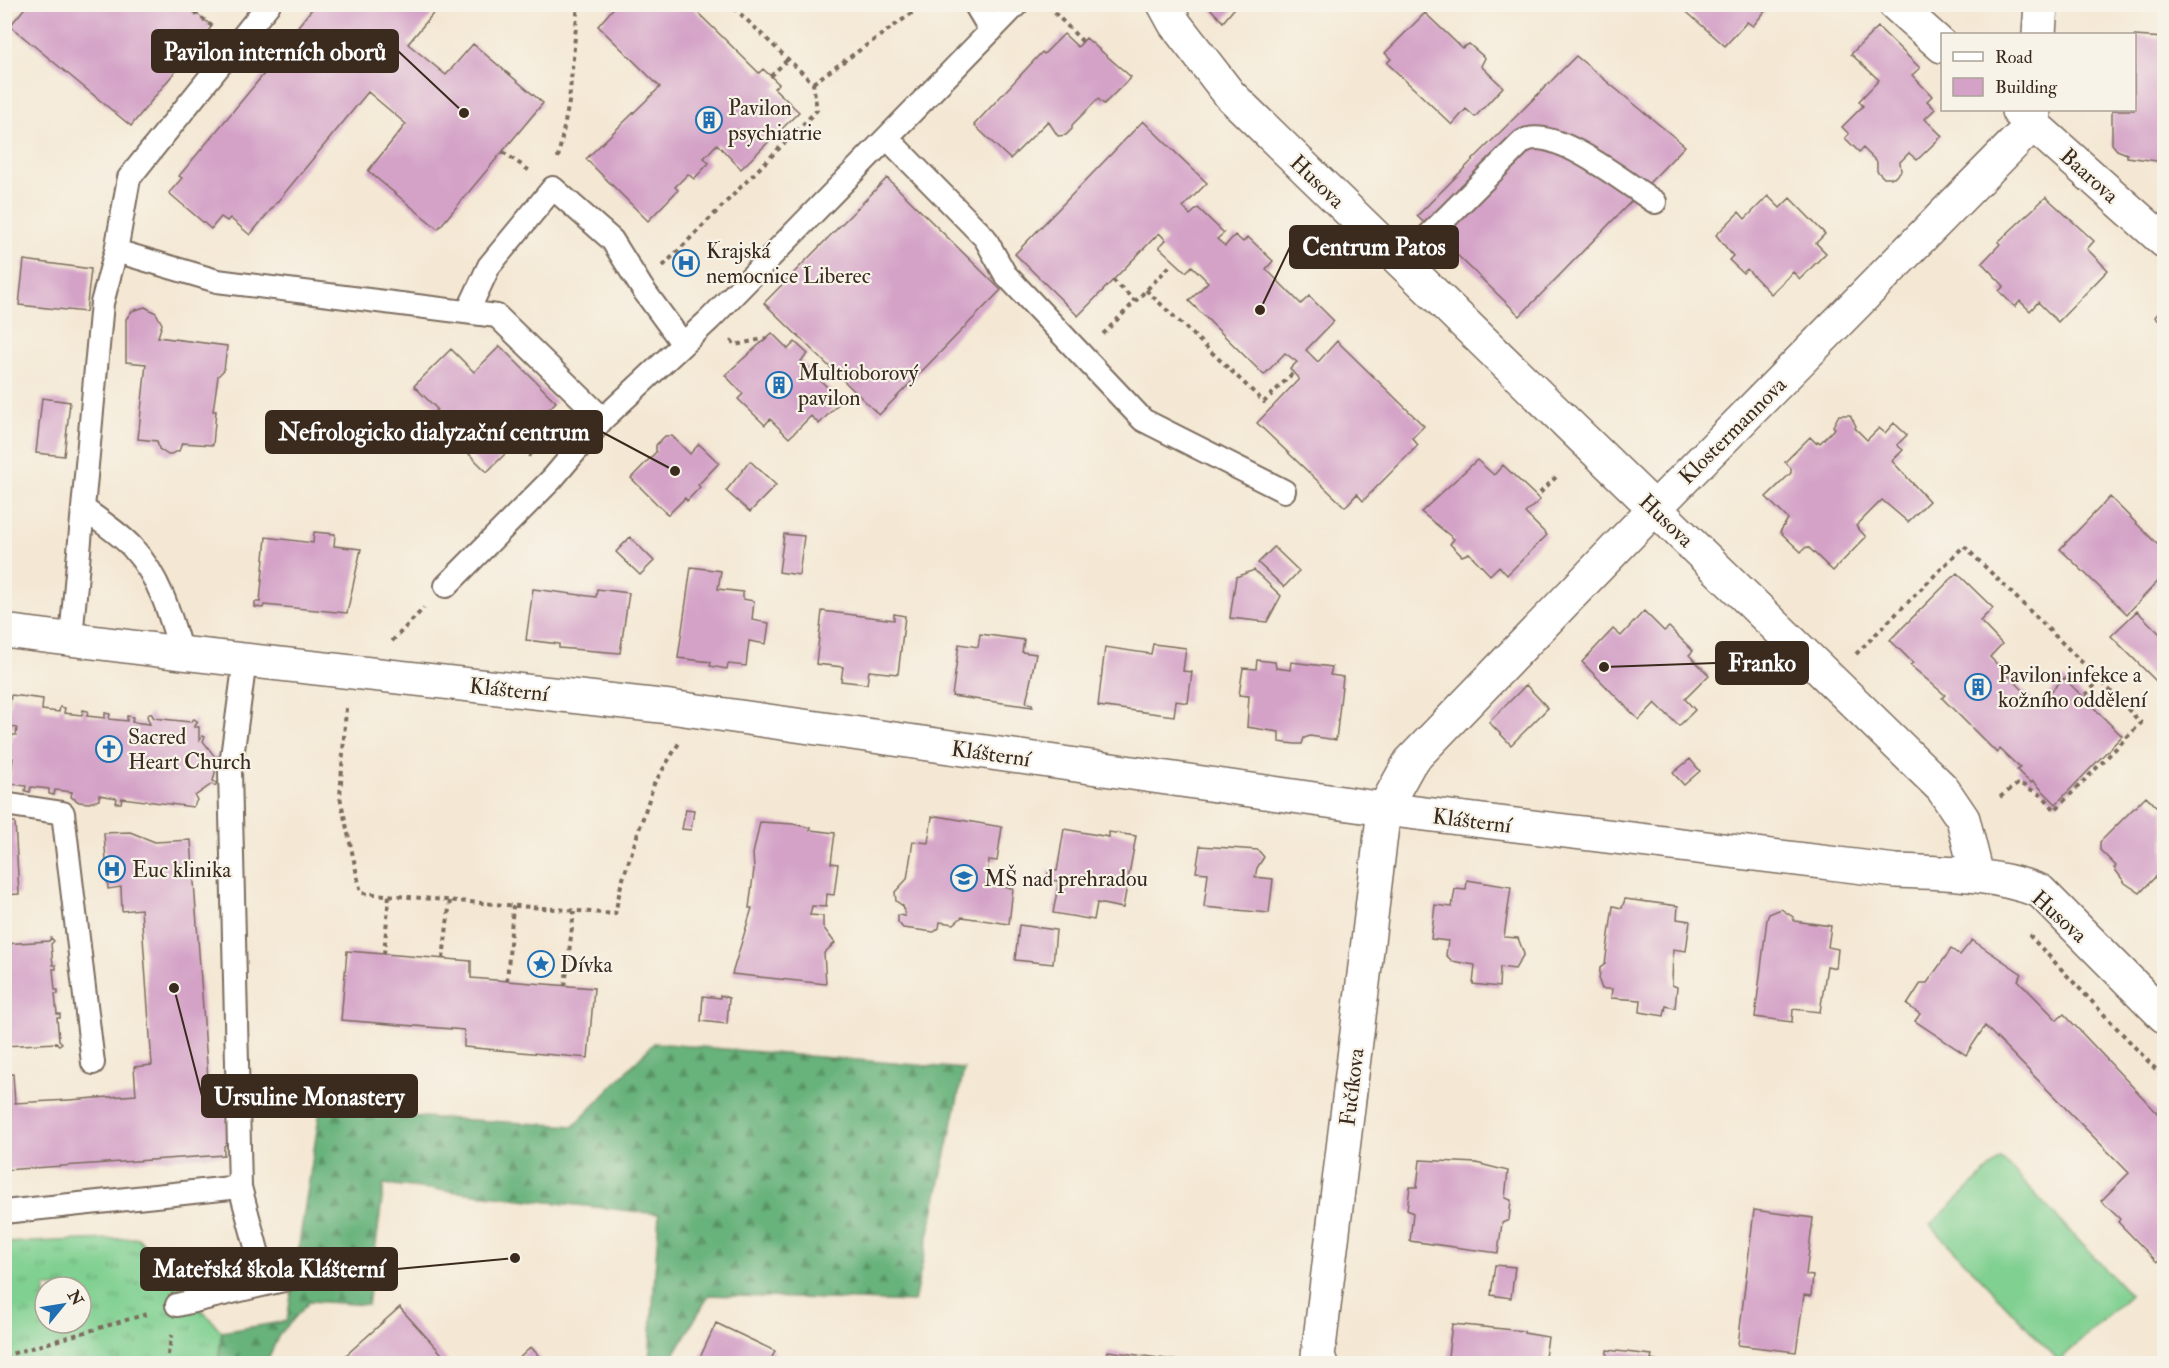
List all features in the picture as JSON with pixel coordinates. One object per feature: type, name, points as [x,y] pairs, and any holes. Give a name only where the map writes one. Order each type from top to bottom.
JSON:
[{"type":"street","name":"Husova","points":[[1164,4],[1175,24],[1230,96],[1942,788],[1963,819],[1977,875],[2014,881],[2040,891],[2164,1016]]},
{"type":"street","points":[[1895,4],[1941,45]]},
{"type":"street","points":[[2039,33],[2041,4]]},
{"type":"street","name":"Baarova","points":[[2028,114],[2164,241]]},
{"type":"street","name":"Klostermannova","points":[[1384,809],[1410,762],[1655,508],[2028,114]]},
{"type":"street","name":"Klášterní","points":[[4,631],[670,707],[1384,809],[1896,871],[1977,875]]},
{"type":"street","name":"Fučíkova","points":[[1321,1364],[1318,1356],[1384,809]]},
{"type":"lane","points":[[71,638],[102,303],[116,251],[129,178],[269,4]]},
{"type":"lane","points":[[975,4],[991,31]]},
{"type":"lane","points":[[446,586],[552,479],[603,418],[683,344],[1017,4]]},
{"type":"lane","points":[[1402,262],[1522,142],[1533,137],[1557,142],[1575,151],[1655,202]]},
{"type":"lane","points":[[887,138],[985,238],[1005,274],[1143,420],[1284,490]]},
{"type":"lane","points":[[468,311],[489,266],[553,188],[612,240],[642,288],[683,344]]},
{"type":"lane","points":[[116,251],[216,281],[497,316],[603,418]]},
{"type":"lane","points":[[84,508],[131,546],[149,569],[167,605],[181,653]]},
{"type":"lane","points":[[245,660],[230,772],[240,1187],[266,1284]]},
{"type":"lane","points":[[4,804],[63,813],[93,1063]]},
{"type":"lane","points":[[4,1212],[240,1187]]},
{"type":"lane","points":[[177,1305],[331,1269]]},
{"type":"path","points":[[179,4],[188,6],[235,45]]},
{"type":"path","points":[[553,188],[569,102],[578,4]]},
{"type":"path","points":[[642,288],[817,110],[813,83],[730,4]]},
{"type":"path","points":[[813,83],[925,4]]},
{"type":"path","points":[[1050,6],[1083,42]]},
{"type":"path","points":[[771,76],[787,60]]},
{"type":"path","points":[[1083,354],[1170,266]]},
{"type":"path","points":[[1113,280],[1135,301]]},
{"type":"path","points":[[1146,290],[1264,402],[1293,373]]},
{"type":"path","points":[[1540,493],[1556,477]]},
{"type":"path","points":[[1856,654],[1964,546],[2141,723],[2055,810],[2043,796],[2019,783]]},
{"type":"path","points":[[389,643],[446,586]]},
{"type":"path","points":[[2083,697],[2100,680]]},
{"type":"path","points":[[346,702],[340,797],[352,861],[361,893],[615,914],[621,885],[654,784],[679,743]]},
{"type":"path","points":[[2000,797],[2024,777]]},
{"type":"path","points":[[384,954],[389,895]]},
{"type":"path","points":[[443,959],[450,900]]},
{"type":"path","points":[[507,981],[513,906]]},
{"type":"path","points":[[566,986],[574,911]]},
{"type":"path","points":[[2026,932],[2164,1078]]},
{"type":"path","points":[[4,1356],[177,1305]]},
{"type":"green space","points":[[654,1043],[964,1069],[914,1302],[709,1295],[669,1363],[649,1363],[659,1214],[384,1184],[368,1305],[310,1301],[279,1335],[266,1363],[218,1364],[222,1332],[287,1321],[320,1111],[574,1126]]},
{"type":"green space","points":[[2001,1158],[2130,1295],[2059,1361],[1930,1225]]},
{"type":"green space","points":[[138,1238],[222,1332],[218,1363],[5,1363],[4,1243]]},
{"type":"building","points":[[28,4],[179,4],[186,9],[187,6],[212,26],[131,126],[10,26]]},
{"type":"building","points":[[316,4],[441,4],[408,44],[446,75],[473,44],[543,103],[438,229],[368,171],[406,124],[368,92],[250,235],[230,218],[227,221],[221,217],[211,229],[169,193],[182,178],[179,176],[298,33],[295,30]]},
{"type":"building","name":"Pavilon psychiatrie","points":[[617,4],[689,4],[759,73],[763,69],[779,84],[774,88],[799,112],[741,169],[717,144],[704,158],[709,163],[694,179],[688,174],[675,187],[678,190],[648,221],[586,159],[660,87],[598,26]]},
{"type":"building","points":[[1206,4],[1238,4],[1223,22]]},
{"type":"building","points":[[1682,4],[1771,4],[1753,26],[1747,22],[1725,46],[1680,6]]},
{"type":"building","points":[[1425,13],[1462,48],[1469,44],[1485,58],[1481,66],[1503,87],[1475,117],[1466,109],[1452,125],[1387,63],[1391,59],[1385,53]]},
{"type":"building","points":[[1878,27],[1920,68],[1912,75],[1932,96],[1927,101],[1935,109],[1925,119],[1942,136],[1917,160],[1909,153],[1900,162],[1901,171],[1894,178],[1884,178],[1877,171],[1877,162],[1863,148],[1859,152],[1845,138],[1849,134],[1842,127],[1863,106],[1859,101],[1879,80],[1851,54]]},
{"type":"building","points":[[1064,34],[1078,47],[1086,38],[1131,77],[1104,104],[1098,99],[1072,125],[1072,129],[1066,135],[1058,136],[1048,121],[1010,159],[974,125],[1042,52],[1044,54]]},
{"type":"building","points":[[2136,36],[2164,38],[2164,162],[2127,157],[2127,154],[2117,150],[2112,144],[2112,111],[2136,111]]},
{"type":"building","points":[[1576,56],[1685,146],[1520,316],[1417,216]]},
{"type":"building","points":[[1143,121],[1207,183],[1183,207],[1190,215],[1198,208],[1224,233],[1217,239],[1225,246],[1235,235],[1243,242],[1248,237],[1273,261],[1266,269],[1301,304],[1309,296],[1334,321],[1306,350],[1318,362],[1337,341],[1424,426],[1412,438],[1418,445],[1363,501],[1357,494],[1345,507],[1257,423],[1299,379],[1290,369],[1297,362],[1285,353],[1264,375],[1189,301],[1208,282],[1192,266],[1186,272],[1159,247],[1166,240],[1159,233],[1078,316],[1015,254]]},
{"type":"building","points":[[887,178],[1001,290],[879,415],[764,303]]},
{"type":"building","points":[[1768,196],[1780,208],[1790,198],[1825,234],[1816,243],[1826,253],[1800,279],[1793,272],[1771,294],[1747,269],[1743,273],[1729,260],[1733,256],[1716,235],[1739,212],[1745,219]]},
{"type":"building","points":[[2046,197],[2094,241],[2087,249],[2108,270],[2058,322],[2038,302],[2030,311],[2020,301],[2015,307],[1999,291],[2004,286],[1982,263],[2000,244],[1998,242]]},
{"type":"building","points":[[24,260],[91,269],[86,312],[19,305]]},
{"type":"building","points":[[145,307],[156,313],[162,324],[158,337],[227,346],[224,370],[218,376],[213,411],[216,411],[213,445],[182,443],[179,451],[168,455],[159,449],[157,441],[138,439],[146,364],[126,362],[126,319],[132,311]]},
{"type":"building","points":[[2164,307],[2164,326],[2155,317]]},
{"type":"building","name":"Multioborový pavilon","points":[[772,333],[788,349],[795,342],[808,354],[801,361],[841,401],[819,424],[811,416],[789,438],[770,419],[765,425],[738,399],[743,394],[725,375]]},
{"type":"building","points":[[500,346],[556,402],[537,421],[541,425],[538,433],[530,436],[526,433],[487,472],[431,416],[437,409],[414,386],[451,349],[474,372]]},
{"type":"building","points":[[42,398],[70,402],[64,456],[36,453]]},
{"type":"building","points":[[1839,415],[1850,415],[1855,428],[1867,440],[1879,428],[1885,433],[1894,423],[1907,435],[1897,445],[1903,450],[1892,461],[1929,501],[1908,522],[1882,500],[1856,526],[1866,537],[1833,571],[1809,548],[1806,547],[1801,552],[1780,532],[1788,519],[1766,497],[1791,473],[1791,468],[1785,462],[1810,437],[1816,443],[1818,441],[1820,443],[1835,428],[1833,426]]},
{"type":"building","points":[[665,436],[672,436],[690,454],[699,444],[719,463],[698,485],[700,487],[687,501],[685,498],[668,515],[631,478],[656,452],[656,445]]},
{"type":"building","points":[[1477,460],[1494,475],[1503,465],[1540,500],[1525,513],[1547,535],[1507,575],[1499,566],[1490,575],[1469,553],[1462,556],[1450,544],[1454,539],[1421,512]]},
{"type":"building","points":[[750,461],[776,485],[750,512],[726,491]]},
{"type":"building","points":[[2110,497],[2164,551],[2164,575],[2127,614],[2060,549]]},
{"type":"building","points":[[314,532],[335,534],[334,546],[361,549],[347,613],[264,605],[263,608],[255,607],[255,602],[260,602],[266,537],[313,543]]},
{"type":"building","points":[[784,534],[804,536],[799,575],[779,572]]},
{"type":"building","points":[[630,537],[654,561],[640,575],[616,552]]},
{"type":"building","points":[[1274,547],[1299,571],[1284,587],[1258,563]]},
{"type":"building","points":[[691,567],[721,571],[718,589],[743,592],[743,599],[754,601],[752,620],[769,623],[766,644],[749,641],[746,666],[728,664],[727,669],[710,666],[711,662],[678,658]]},
{"type":"building","points":[[1254,570],[1281,596],[1267,622],[1230,618],[1236,577]]},
{"type":"building","name":"Pavilon infekce a kožního oddělení","points":[[1957,573],[1993,608],[1980,621],[2002,644],[1990,657],[2038,705],[2064,678],[2122,736],[2056,804],[2033,781],[2031,783],[2024,777],[2017,770],[2020,768],[2000,749],[1997,753],[1942,698],[1945,695],[1910,665],[1913,663],[1890,640]]},
{"type":"building","points":[[533,589],[596,597],[597,589],[629,593],[620,653],[559,648],[559,644],[526,640]]},
{"type":"building","points":[[822,611],[894,620],[894,614],[905,616],[898,674],[869,671],[867,684],[841,681],[843,667],[816,664]]},
{"type":"building","points":[[1644,611],[1664,631],[1669,627],[1693,651],[1689,655],[1709,675],[1685,699],[1695,710],[1679,726],[1655,703],[1639,720],[1582,662],[1613,629],[1621,636]]},
{"type":"building","points":[[2137,611],[2164,638],[2164,689],[2111,636]]},
{"type":"building","points":[[980,634],[1024,640],[1022,652],[1036,654],[1026,703],[1032,704],[1033,707],[952,696],[959,644],[978,647]]},
{"type":"building","points":[[1153,644],[1186,648],[1183,671],[1192,672],[1188,703],[1176,701],[1174,716],[1098,706],[1105,647],[1151,654]]},
{"type":"building","points":[[1257,660],[1275,662],[1276,668],[1290,670],[1291,662],[1332,667],[1330,675],[1343,677],[1336,740],[1310,736],[1304,738],[1302,744],[1279,742],[1279,732],[1247,727],[1249,696],[1239,695],[1243,668],[1256,669]]},
{"type":"building","points":[[1526,685],[1548,708],[1511,745],[1489,722]]},
{"type":"building","name":"Sacred Heart Church","points":[[11,695],[43,699],[42,710],[59,712],[60,707],[65,708],[64,713],[82,715],[83,710],[88,711],[87,716],[105,718],[105,713],[110,714],[109,719],[127,721],[127,716],[133,717],[132,722],[150,724],[147,716],[151,713],[154,718],[190,722],[194,719],[198,722],[194,727],[199,727],[199,742],[202,736],[205,737],[203,741],[215,757],[219,756],[213,781],[217,783],[195,796],[197,800],[193,807],[122,798],[121,803],[116,803],[117,798],[99,795],[99,800],[89,803],[79,802],[71,797],[72,792],[55,790],[54,795],[49,794],[49,789],[31,787],[30,792],[25,791],[26,786],[13,784],[9,788],[6,784],[10,781],[13,758],[9,757],[12,735],[16,735],[17,728],[7,726]]},
{"type":"building","points":[[1690,759],[1700,771],[1684,785],[1673,773]]},
{"type":"building","points":[[2146,796],[2161,811],[2164,807],[2164,879],[2159,873],[2140,893],[2125,883],[2114,868],[2116,866],[2100,850],[2100,842]]},
{"type":"building","points":[[686,809],[694,810],[691,830],[682,829]]},
{"type":"building","points":[[932,817],[1002,827],[997,861],[989,860],[986,886],[1013,888],[1009,924],[962,917],[954,924],[940,922],[939,928],[934,932],[903,928],[898,922],[898,915],[905,916],[903,906],[896,901],[895,892],[907,879],[913,841],[928,843]]},
{"type":"building","points":[[4,822],[15,822],[19,894],[4,895]]},
{"type":"building","points":[[760,822],[793,824],[811,828],[810,830],[835,833],[831,863],[838,864],[834,895],[827,894],[826,907],[812,906],[810,915],[823,916],[823,927],[835,943],[824,953],[826,984],[732,974],[752,908],[749,908],[754,869],[753,854]]},
{"type":"building","points":[[1064,829],[1109,837],[1109,832],[1136,836],[1123,908],[1097,903],[1094,920],[1053,913],[1059,881],[1047,880],[1049,870],[1057,871]]},
{"type":"building","points":[[130,832],[155,842],[191,840],[210,1107],[221,1106],[221,1114],[233,1123],[234,1136],[224,1146],[224,1155],[4,1170],[4,1075],[13,1074],[15,1103],[69,1100],[136,1095],[134,1067],[152,1065],[141,909],[122,911],[121,887],[108,889],[104,833]]},
{"type":"building","points":[[1200,846],[1258,850],[1264,857],[1257,868],[1255,877],[1273,879],[1269,913],[1204,907],[1208,873],[1196,872]]},
{"type":"building","points":[[1467,880],[1511,887],[1504,937],[1518,938],[1524,954],[1515,969],[1500,967],[1499,987],[1473,984],[1475,965],[1452,961],[1446,955],[1448,941],[1431,939],[1435,905],[1452,907],[1455,889],[1466,890]]},
{"type":"building","points":[[1625,899],[1678,906],[1677,919],[1690,921],[1686,951],[1673,949],[1672,985],[1677,987],[1675,1008],[1666,1006],[1664,1016],[1640,1012],[1641,1000],[1611,998],[1612,989],[1602,989],[1599,981],[1600,968],[1605,964],[1613,906],[1622,908]]},
{"type":"building","points":[[1781,909],[1793,917],[1794,921],[1831,926],[1828,947],[1838,949],[1836,968],[1827,966],[1820,1012],[1793,1009],[1792,1022],[1755,1017],[1767,919],[1769,914]]},
{"type":"building","points":[[1019,925],[1056,930],[1053,964],[1015,960]]},
{"type":"building","points":[[51,938],[54,941],[51,944],[53,965],[56,965],[56,969],[53,969],[55,990],[58,990],[58,994],[55,994],[57,1014],[60,1014],[60,1018],[57,1018],[59,1040],[62,1043],[59,1045],[56,1043],[4,1046],[4,944],[49,941]]},
{"type":"building","points":[[1972,940],[2022,974],[2018,980],[2057,1020],[2064,1014],[2164,1120],[2164,1265],[2159,1260],[2157,1262],[2118,1222],[2120,1219],[2101,1201],[2129,1173],[1985,1026],[1966,1055],[1915,1021],[1920,1014],[1907,1005],[1921,983],[1927,983],[1951,949],[1960,955]]},
{"type":"building","points":[[347,951],[471,961],[471,978],[594,988],[588,1058],[464,1047],[464,1030],[341,1020]]},
{"type":"building","points":[[720,995],[729,998],[727,1024],[701,1021],[703,996],[720,998]]},
{"type":"building","points":[[1420,1160],[1476,1163],[1508,1171],[1505,1198],[1511,1200],[1509,1220],[1502,1223],[1498,1253],[1410,1241],[1413,1213],[1407,1210],[1410,1187],[1417,1187]]},
{"type":"building","points":[[1754,1210],[1813,1218],[1806,1275],[1813,1276],[1811,1296],[1804,1295],[1796,1352],[1738,1345]]},
{"type":"building","points":[[1495,1265],[1515,1267],[1511,1298],[1491,1295]]},
{"type":"building","points":[[400,1307],[451,1364],[352,1364],[345,1356]]},
{"type":"building","points":[[716,1323],[775,1351],[769,1364],[697,1364]]},
{"type":"building","points":[[1452,1324],[1524,1331],[1524,1333],[1548,1337],[1544,1364],[1447,1364]]},
{"type":"building","points":[[531,1347],[546,1364],[513,1364]]},
{"type":"building","points":[[1607,1350],[1652,1355],[1651,1360],[1669,1364],[1606,1364]]},
{"type":"building","points":[[1108,1351],[1187,1362],[1187,1364],[1106,1364]]},
{"type":"place","name":"Pavilon interních oborů","points":[[464,113]]},
{"type":"place","name":"Pavilon psychiatrie","points":[[709,120]]},
{"type":"place","name":"Krajská nemocnice Liberec","points":[[686,263]]},
{"type":"place","name":"Centrum Patos","points":[[1260,310]]},
{"type":"place","name":"Multioborový pavilon","points":[[779,385]]},
{"type":"place","name":"Nefrologicko dialyzační centrum","points":[[675,471]]},
{"type":"place","name":"Franko","points":[[1604,667]]},
{"type":"place","name":"Pavilon infekce a kožního oddělení","points":[[1978,687]]},
{"type":"place","name":"Sacred Heart Church","points":[[109,749]]},
{"type":"place","name":"Euc klinika","points":[[112,869]]},
{"type":"place","name":"MŠ nad prehradou","points":[[964,878]]},
{"type":"place","name":"Dívka","points":[[541,964]]},
{"type":"place","name":"Ursuline Monastery","points":[[174,988]]},
{"type":"place","name":"Mateřská škola Klášterní","points":[[515,1258]]}]
